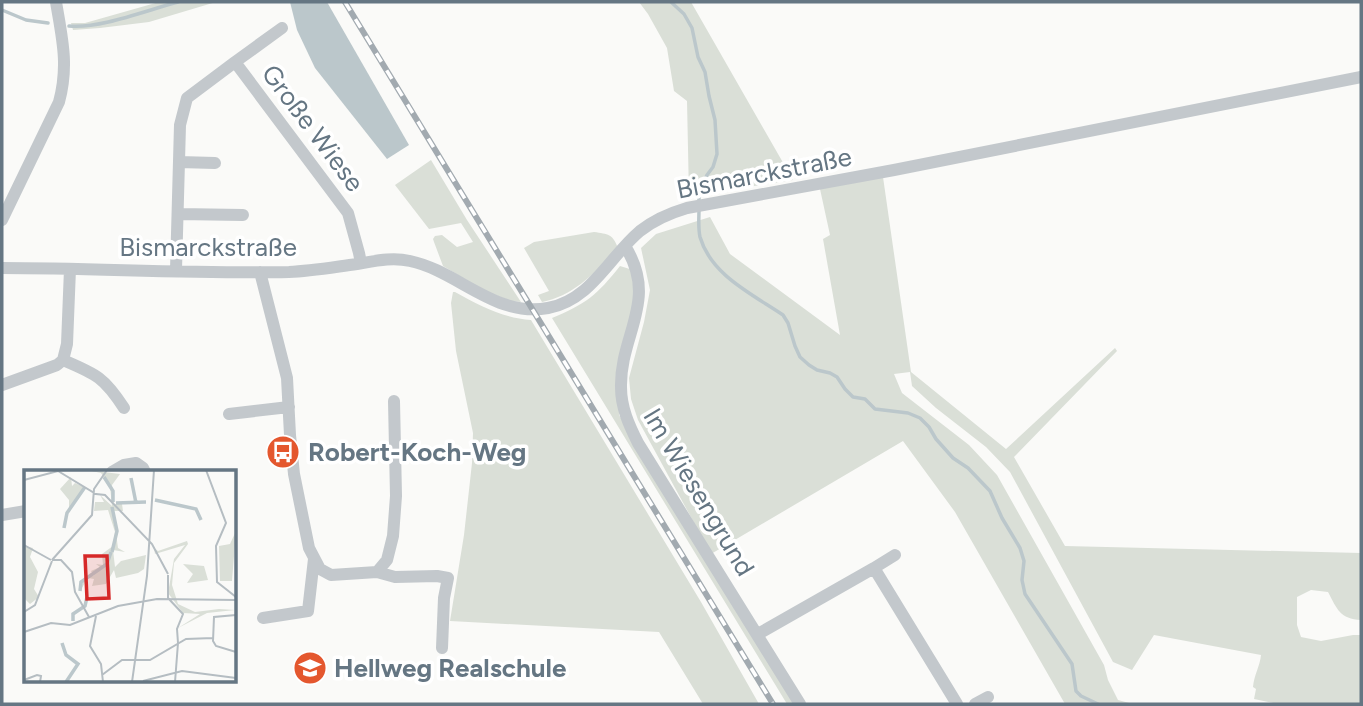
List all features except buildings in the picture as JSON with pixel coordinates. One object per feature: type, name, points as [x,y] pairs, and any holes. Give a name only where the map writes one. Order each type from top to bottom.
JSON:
[{"type":"street","points":[[2,220],[59,102],[65,73],[65,54],[56,2]]},
{"type":"street","name":"Große Wiese","points":[[176,270],[180,125],[187,98],[282,28]]},
{"type":"street","name":"Große Wiese","points":[[235,62],[348,214],[361,263]]},
{"type":"street","name":"Bismarckstraße","points":[[2,268],[292,272],[398,259],[435,269],[503,305],[536,309],[555,306],[578,295],[648,225],[687,208],[894,170],[1361,77]]},
{"type":"street","points":[[178,162],[215,163]]},
{"type":"street","points":[[177,214],[243,215]]},
{"type":"street","name":"Im Wiesengrund","points":[[625,246],[635,264],[639,290],[636,314],[623,364],[622,399],[626,419],[638,443],[800,704]]},
{"type":"street","points":[[2,385],[64,360],[70,269]]},
{"type":"street","points":[[260,272],[287,378],[294,474],[309,548],[314,559],[320,569],[331,575],[377,572],[396,577],[448,578],[444,598],[442,648]]},
{"type":"street","points":[[64,360],[94,373],[108,384],[124,408]]},
{"type":"street","points":[[377,572],[387,560],[393,536],[396,496],[394,401]]},
{"type":"street","points":[[229,414],[289,407]]},
{"type":"street","points":[[114,470],[136,463],[144,470]]},
{"type":"street","points":[[2,515],[24,512]]},
{"type":"street","points":[[758,634],[895,555]]},
{"type":"street","points":[[263,618],[308,611],[314,559]]},
{"type":"street","points":[[874,568],[957,704]]},
{"type":"street","points":[[975,704],[988,697]]},
{"type":"shaded area","points":[[159,2],[216,2],[149,22],[73,30],[71,23],[85,23]]},
{"type":"shaded area","points":[[290,2],[327,2],[409,145],[387,159],[315,68],[297,30]]},
{"type":"shaded area","points":[[639,2],[691,2],[793,180],[689,196],[687,101],[674,91],[667,48]]},
{"type":"shaded area","points":[[431,160],[521,302],[485,291],[443,266],[433,239],[435,236],[442,235],[457,247],[473,242],[461,223],[429,229],[395,185]]},
{"type":"shaded area","points":[[883,177],[911,372],[1006,449],[1115,348],[1117,351],[1014,457],[1065,546],[1361,553],[1361,620],[1344,615],[1328,592],[1311,590],[1297,597],[1297,625],[1301,637],[1321,641],[1361,635],[1361,704],[1278,704],[1254,699],[1256,689],[1253,687],[1261,655],[1154,635],[1132,670],[1113,662],[1010,472],[986,447],[912,386],[910,372],[894,374],[902,393],[969,445],[997,475],[1104,665],[1118,700],[1133,704],[1065,704],[955,512],[903,441],[711,554],[638,420],[631,399],[629,378],[650,290],[641,248],[656,234],[710,217],[730,254],[840,335],[823,239],[830,235],[820,189]]},
{"type":"shaded area","points":[[594,232],[609,236],[618,248],[575,288],[542,302],[538,295],[549,291],[524,248],[534,242]]},
{"type":"shaded area","points":[[620,266],[633,270],[636,290],[619,415],[797,704],[787,704],[552,318],[590,298]]},
{"type":"shaded area","points":[[453,292],[501,314],[531,320],[701,602],[759,704],[703,704],[659,632],[450,621],[464,535],[473,433],[456,351],[451,303]]},
{"type":"waterway","points":[[69,26],[109,22],[178,2]]},
{"type":"waterway","points":[[671,2],[684,14],[692,28],[715,120],[717,154],[699,194],[699,201]]},
{"type":"waterway","points":[[2,10],[26,20],[48,23]]},
{"type":"waterway","points":[[699,209],[700,237],[713,262],[734,282],[783,315],[800,357],[817,370],[837,377],[853,397],[865,399],[875,409],[908,413],[920,418],[953,458],[968,468],[990,491],[1020,548],[1024,561],[1022,580],[1025,594],[1072,664],[1076,691],[1098,704]]},
{"type":"railway","points":[[345,2],[773,704]]},
{"type":"place","name":"Robert-Koch-Weg","points":[[283,452]]},
{"type":"place","name":"Hellweg Realschule","points":[[310,668]]}]
